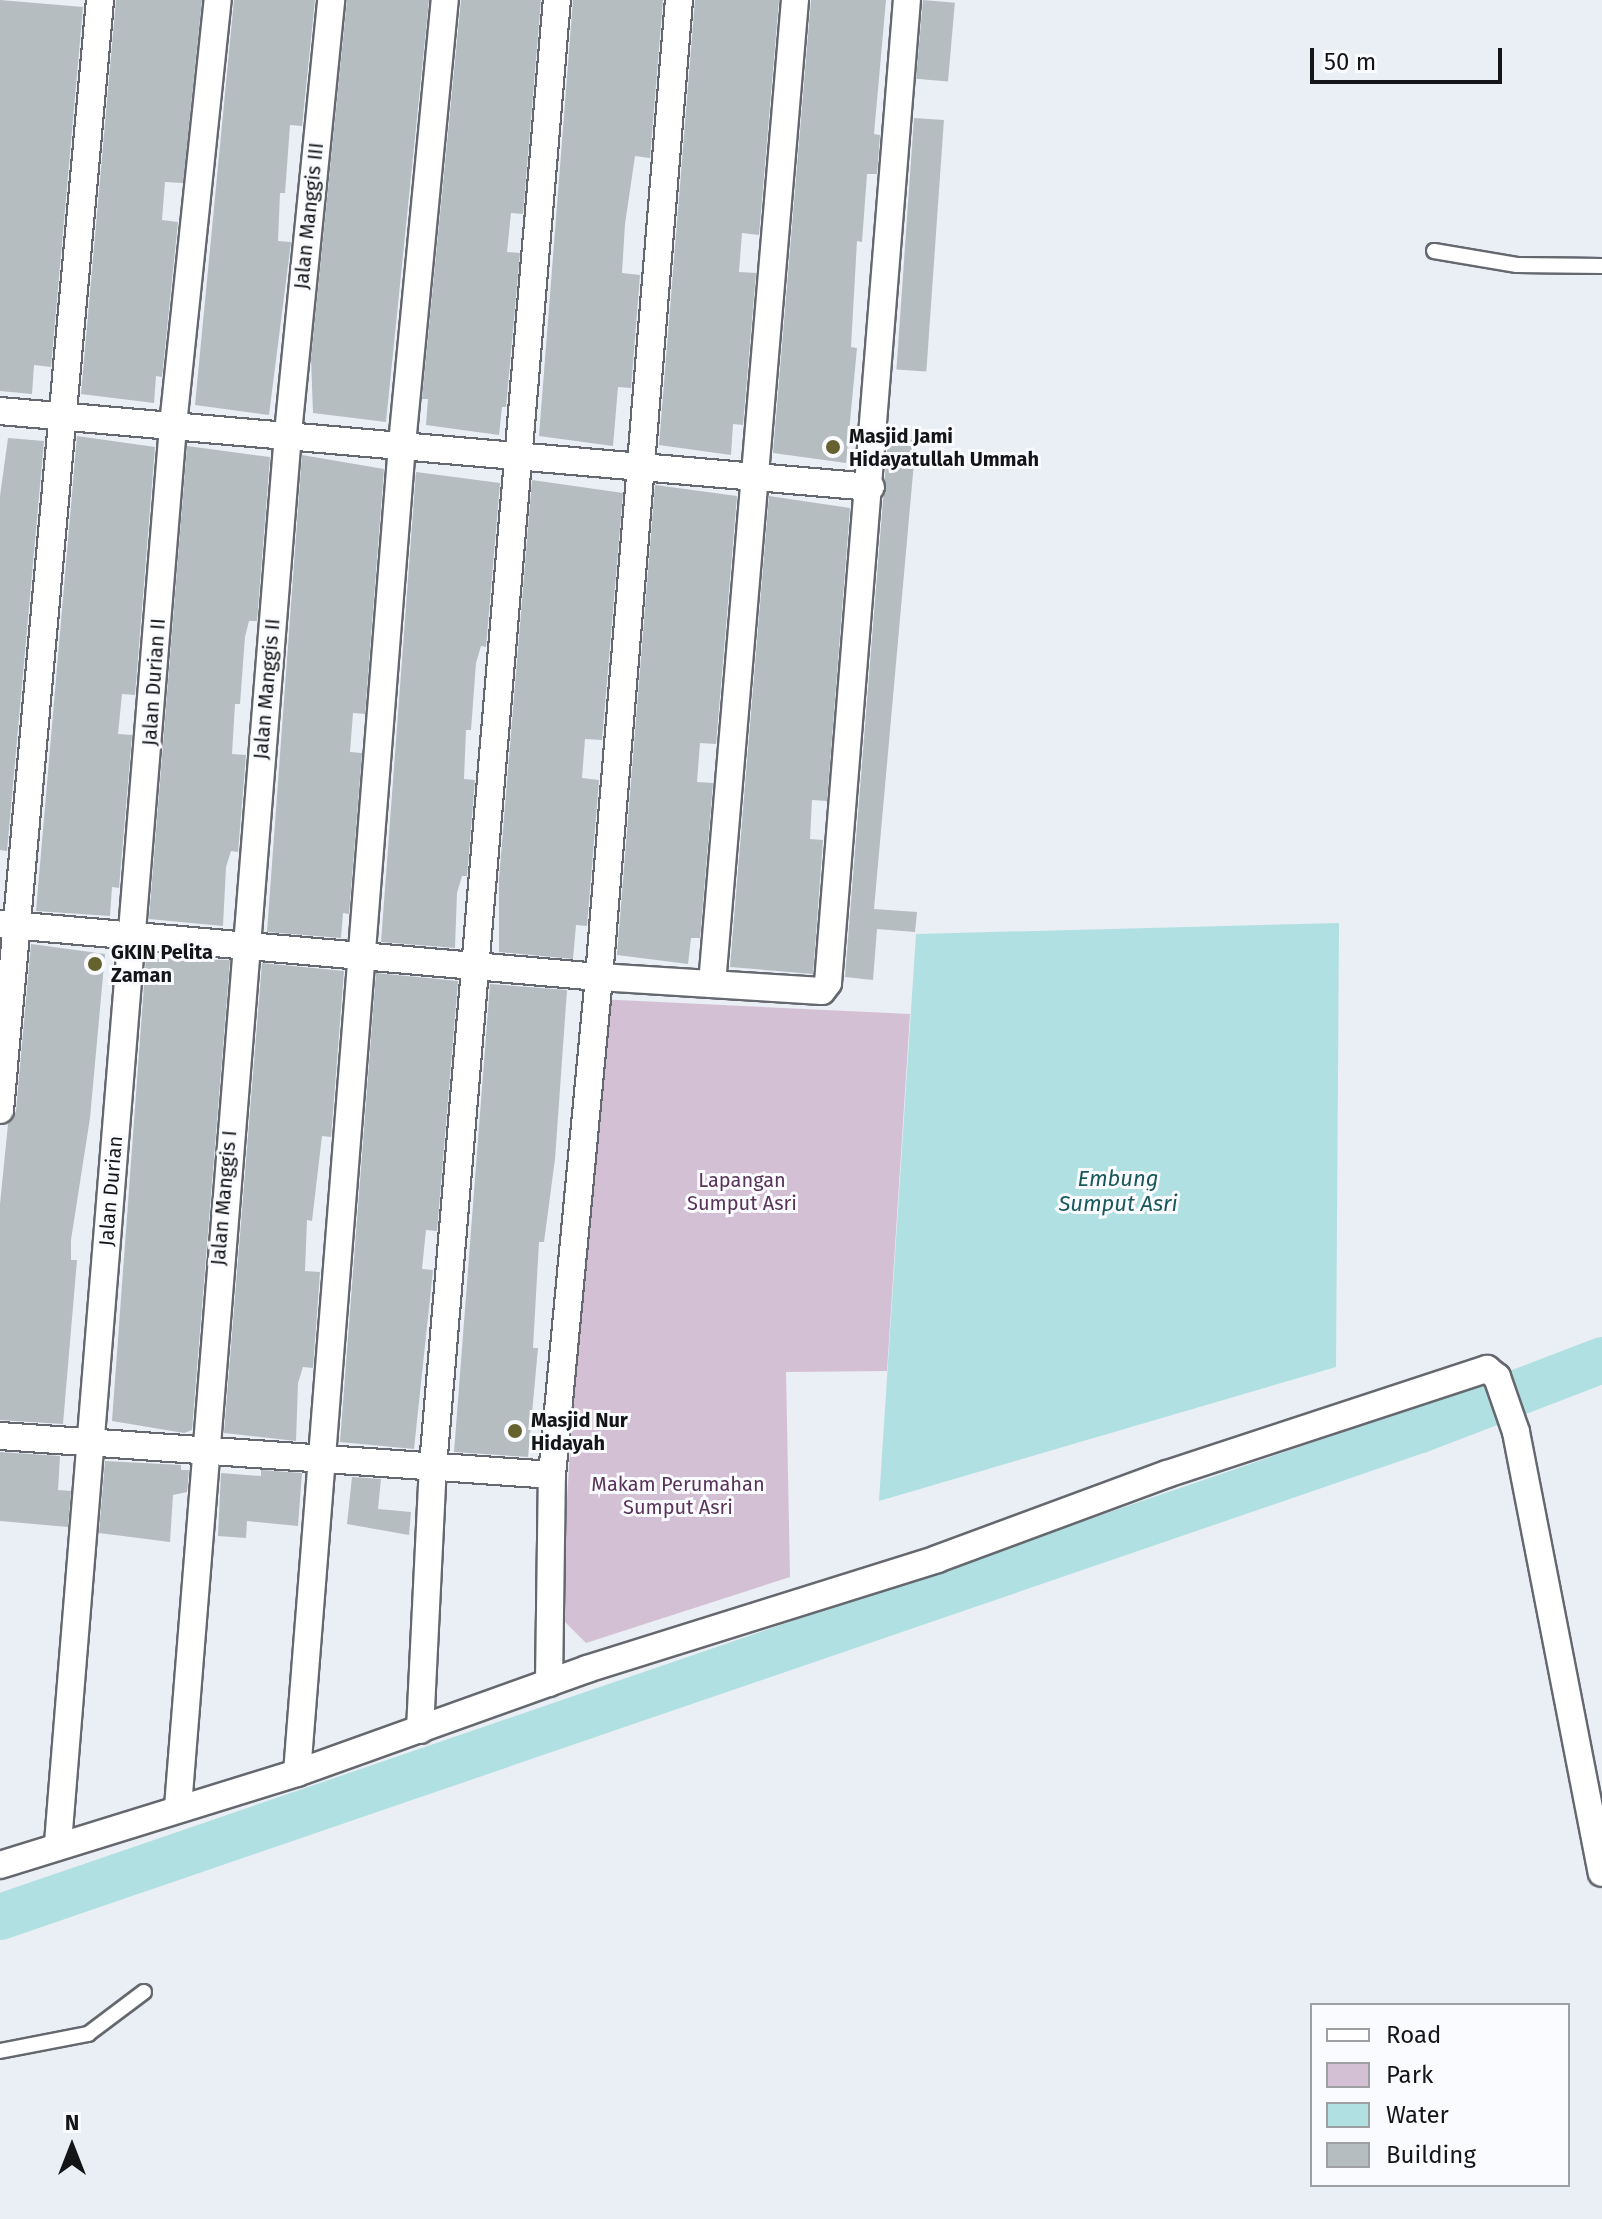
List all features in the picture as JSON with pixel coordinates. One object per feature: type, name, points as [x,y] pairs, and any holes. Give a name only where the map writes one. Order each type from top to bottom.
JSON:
[{"type":"street","points":[[0,1110],[8,925],[62,418],[100,0]]},
{"type":"street","name":"Jalan Durian II","points":[[135,938],[173,425],[218,0]]},
{"type":"street","name":"Jalan Manggis III","points":[[288,433],[331,0]]},
{"type":"street","points":[[297,1773],[402,444],[445,0]]},
{"type":"street","points":[[420,1730],[433,1466],[516,455],[557,0]]},
{"type":"street","points":[[549,1683],[552,1475],[599,977],[637,464],[679,0]]},
{"type":"street","points":[[712,984],[752,479],[795,0]]},
{"type":"street","points":[[8,925],[813,994],[828,983],[871,487],[907,0]]},
{"type":"street","points":[[0,411],[288,433],[637,464],[752,479],[871,487]]},
{"type":"street","name":"Jalan Manggis II","points":[[246,945],[288,433]]},
{"type":"street","name":"Jalan Durian","points":[[58,1843],[87,1443],[135,938]]},
{"type":"street","name":"Jalan Manggis I","points":[[178,1807],[203,1451],[246,945]]},
{"type":"street","points":[[0,1865],[58,1843],[297,1773],[746,1616],[937,1559],[1167,1474],[1487,1369],[1497,1377],[1516,1432],[1602,1873]]},
{"type":"street","points":[[0,1436],[320,1456],[552,1475]]},
{"type":"lane","points":[[1434,251],[1517,265],[1602,266]]},
{"type":"lane","points":[[0,2051],[88,2034],[144,1992]]},
{"type":"green space","name":"Lapangan Sumput Asri","points":[[597,999],[910,1014],[887,1371],[786,1372],[790,1577],[586,1643],[560,1617]]},
{"type":"water","name":"Embung Sumput Asri","points":[[1339,923],[1336,1367],[879,1501],[916,934]]},
{"type":"building","points":[[0,0],[83,7],[51,367],[34,365],[32,394],[0,391]]},
{"type":"building","points":[[116,0],[202,0],[183,183],[165,182],[162,220],[178,222],[162,377],[156,376],[154,403],[81,394]]},
{"type":"building","points":[[234,0],[315,0],[302,126],[290,125],[285,193],[280,193],[278,241],[291,242],[269,415],[195,405]]},
{"type":"building","points":[[347,0],[429,0],[386,422],[313,413],[311,359]]},
{"type":"building","points":[[461,0],[541,0],[523,214],[511,213],[507,252],[520,253],[506,407],[502,407],[499,435],[426,425],[428,399],[422,399]]},
{"type":"building","points":[[573,0],[663,0],[650,158],[635,156],[625,224],[622,273],[640,275],[631,388],[618,387],[613,446],[539,436]]},
{"type":"building","points":[[695,0],[779,0],[759,235],[742,233],[739,272],[756,273],[743,425],[733,424],[731,455],[659,445]]},
{"type":"building","points":[[811,0],[886,0],[874,134],[880,135],[877,174],[867,174],[862,242],[857,241],[851,347],[857,348],[846,463],[773,453]]},
{"type":"building","points":[[923,0],[955,3],[948,81],[916,79]]},
{"type":"building","points":[[914,118],[944,120],[926,371],[896,369]]},
{"type":"building","points":[[77,436],[155,447],[135,695],[122,694],[118,734],[132,735],[119,888],[112,887],[110,916],[36,911]]},
{"type":"building","points":[[8,438],[44,441],[7,851],[0,850],[0,496]]},
{"type":"building","points":[[888,438],[916,440],[874,909],[917,912],[915,932],[877,929],[873,980],[845,977]]},
{"type":"building","points":[[187,446],[270,457],[257,621],[249,621],[240,704],[235,704],[232,754],[246,755],[238,852],[231,851],[226,867],[223,926],[149,919]]},
{"type":"building","points":[[302,455],[384,469],[365,714],[353,713],[350,752],[362,753],[349,914],[343,913],[341,938],[267,932]]},
{"type":"building","points":[[416,472],[500,483],[486,647],[481,646],[476,663],[471,730],[466,730],[464,779],[475,780],[467,876],[462,876],[457,893],[455,948],[381,942]]},
{"type":"building","points":[[532,480],[623,493],[602,740],[585,739],[582,778],[599,780],[587,926],[576,925],[573,959],[499,952],[499,879]]},
{"type":"building","points":[[655,485],[737,496],[716,744],[700,743],[697,782],[713,783],[700,938],[691,938],[688,964],[617,955]]},
{"type":"building","points":[[769,496],[850,508],[827,801],[812,800],[810,839],[823,840],[813,974],[730,967]]},
{"type":"building","points":[[31,944],[105,954],[90,1118],[71,1240],[71,1260],[77,1260],[63,1424],[0,1420],[0,1204],[8,1124],[16,1111]]},
{"type":"building","points":[[146,958],[230,960],[192,1430],[184,1433],[112,1421]]},
{"type":"building","points":[[262,963],[344,971],[331,1137],[322,1136],[312,1221],[307,1220],[305,1271],[320,1272],[313,1368],[303,1367],[298,1383],[296,1441],[224,1433]]},
{"type":"building","points":[[376,973],[458,981],[437,1231],[426,1230],[422,1269],[433,1270],[414,1449],[340,1442]]},
{"type":"building","points":[[490,984],[567,990],[555,1159],[544,1242],[539,1242],[533,1348],[538,1348],[528,1457],[454,1452]]},
{"type":"building","points":[[0,1452],[60,1456],[58,1490],[71,1491],[68,1527],[0,1521]]},
{"type":"building","points":[[105,1461],[181,1465],[181,1470],[189,1470],[187,1492],[173,1495],[170,1542],[99,1533]]},
{"type":"building","points":[[261,1470],[302,1473],[298,1526],[247,1521],[246,1538],[218,1536],[221,1473],[261,1476]]},
{"type":"building","points":[[352,1477],[381,1479],[378,1509],[411,1512],[409,1535],[347,1524]]},
{"type":"waterway","points":[[0,1917],[1420,1430],[1602,1360]]},
{"type":"place","name":"Masjid Jami Hidayatullah Ummah","points":[[833,447]]},
{"type":"place","name":"GKIN Pelita Zaman","points":[[95,964]]},
{"type":"place","name":"Masjid Nur Hidayah","points":[[515,1431]]},
{"type":"park label","name":"Makam Perumahan Sumput Asri","points":[[678,1496]]}]
